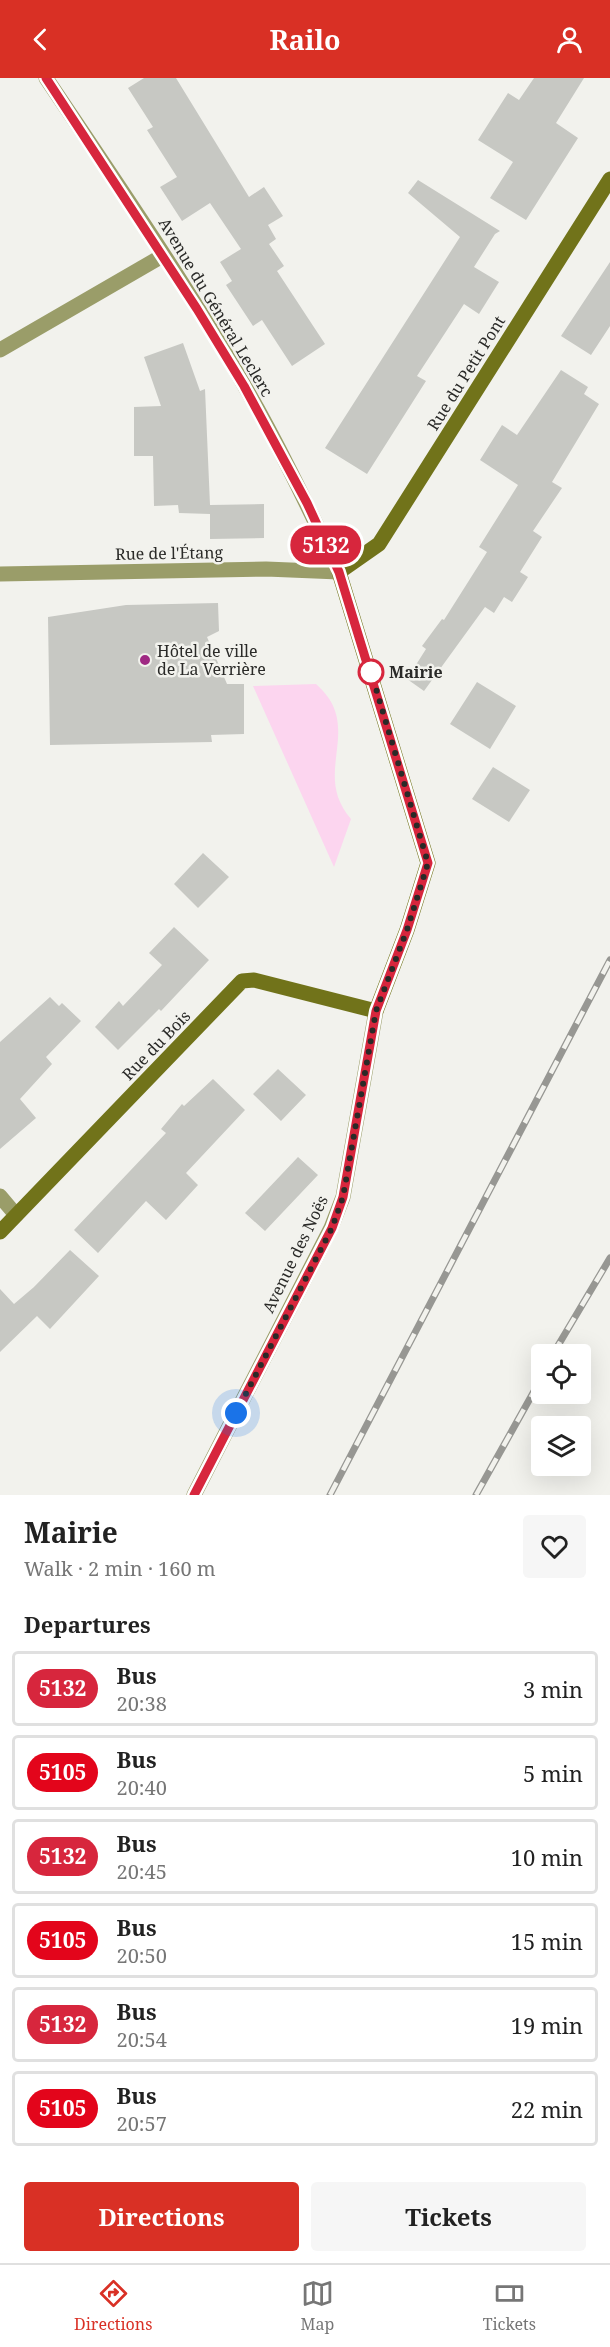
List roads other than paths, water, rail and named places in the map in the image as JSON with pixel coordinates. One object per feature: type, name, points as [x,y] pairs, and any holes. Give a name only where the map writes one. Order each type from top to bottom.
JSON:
[{"type":"street","name":"Avenue du Général Leclerc","points":[[46,78],[164,255],[244,386],[307,503],[339,572],[428,863],[407,930],[376,1011]]},
{"type":"street","name":"Rue du Petit Pont","points":[[339,572],[380,544],[610,179]]},
{"type":"street","points":[[0,350],[164,255]]},
{"type":"street","name":"Rue de l'Étang","points":[[0,574],[266,569],[339,572]]},
{"type":"street","name":"Rue du Bois","points":[[0,1232],[242,981],[254,980],[376,1011]]},
{"type":"street","name":"Avenue des Noës","points":[[194,1495],[332,1228],[343,1197],[376,1011]]},
{"type":"street","points":[[0,1196],[16,1215]]},
{"type":"railway","points":[[330,1495],[610,960]]},
{"type":"railway","points":[[559,1344],[610,1258]]},
{"type":"railway","points":[[476,1495],[531,1397]]},
{"type":"place","name":"Hôtel de ville de La Verrière","points":[[145,660]]},
{"type":"place","name":"Mairie","points":[[371,672]]}]
